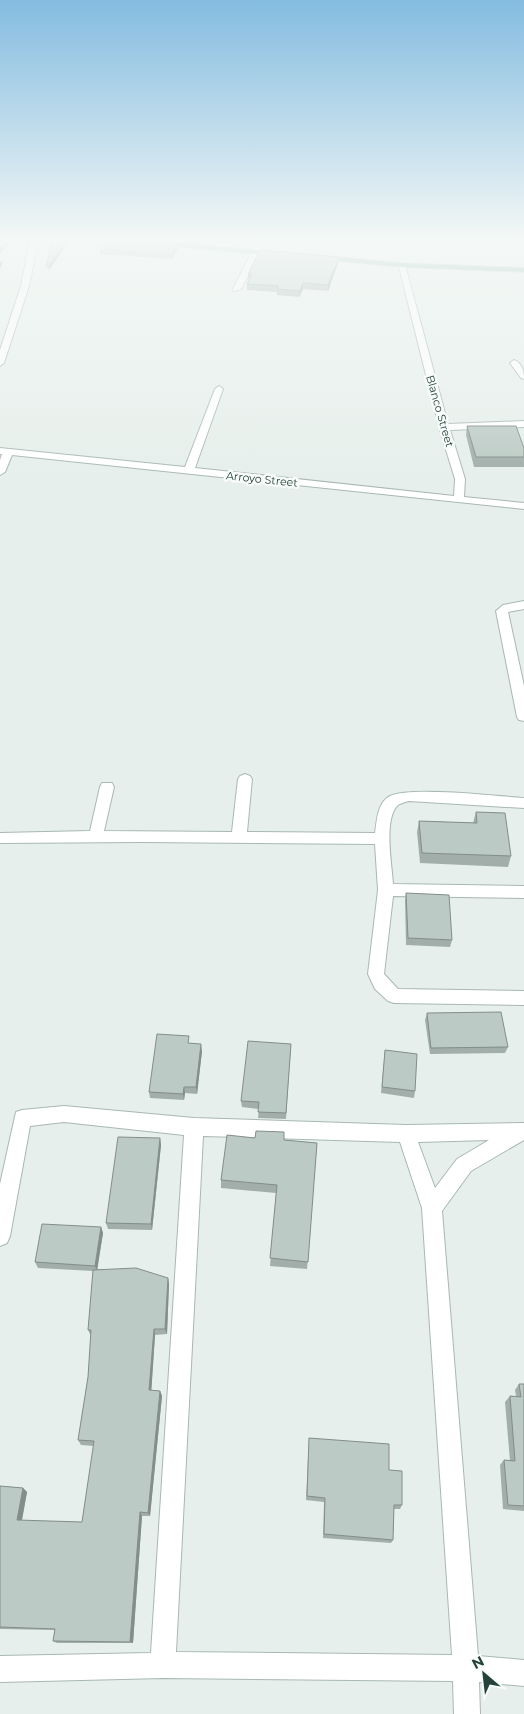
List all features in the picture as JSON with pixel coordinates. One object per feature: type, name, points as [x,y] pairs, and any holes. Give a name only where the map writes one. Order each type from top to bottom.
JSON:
[{"type":"street","points":[[0,363],[14,320]]},
{"type":"street","name":"Blanco Street","points":[[416,320],[444,427],[460,478],[460,499]]},
{"type":"street","points":[[514,363],[524,376]]},
{"type":"street","points":[[189,471],[219,389]]},
{"type":"street","points":[[444,427],[524,424]]},
{"type":"street","points":[[0,472],[4,452]]},
{"type":"street","name":"Arroyo Street","points":[[4,452],[524,506]]},
{"type":"street","points":[[524,605],[507,607],[502,611],[524,717]]},
{"type":"street","points":[[239,839],[245,779]]},
{"type":"street","points":[[96,835],[107,787]]},
{"type":"street","points":[[524,803],[409,796],[394,800],[385,812],[382,839],[386,890],[376,974],[381,984],[394,996],[524,998]]},
{"type":"street","points":[[0,838],[96,835],[239,839],[382,839]]},
{"type":"street","points":[[386,890],[524,892]]},
{"type":"street","points":[[0,1236],[22,1118],[64,1114],[194,1127],[406,1134],[524,1131]]},
{"type":"street","points":[[164,1665],[194,1127]]},
{"type":"street","points":[[432,1208],[464,1165],[524,1131]]},
{"type":"street","points":[[406,1134],[432,1208],[466,1668],[467,1714]]},
{"type":"street","points":[[0,1668],[164,1665],[466,1668],[524,1673]]},
{"type":"building","points":[[467,426],[516,426],[524,448],[524,457],[476,457]]},
{"type":"building","points":[[476,812],[505,813],[511,856],[422,853],[419,821],[477,823]]},
{"type":"building","points":[[406,893],[449,895],[452,940],[408,938]]},
{"type":"building","points":[[501,1012],[508,1047],[431,1048],[427,1013]]},
{"type":"building","points":[[157,1034],[189,1036],[188,1043],[201,1044],[196,1087],[184,1087],[183,1094],[149,1092]]},
{"type":"building","points":[[248,1041],[291,1044],[286,1113],[258,1112],[259,1102],[241,1101]]},
{"type":"building","points":[[385,1050],[417,1054],[415,1091],[382,1087]]},
{"type":"building","points":[[256,1131],[284,1132],[284,1140],[317,1143],[308,1262],[270,1258],[277,1185],[221,1180],[227,1135],[255,1138]]},
{"type":"building","points":[[118,1137],[160,1138],[151,1224],[106,1223]]},
{"type":"building","points":[[42,1224],[101,1227],[95,1266],[35,1262]]},
{"type":"building","points":[[136,1268],[168,1278],[165,1329],[154,1329],[149,1390],[160,1391],[148,1513],[140,1512],[130,1642],[53,1641],[55,1629],[0,1627],[0,1486],[23,1488],[17,1520],[82,1522],[94,1441],[78,1440],[88,1377],[91,1330],[88,1330],[93,1270]]},
{"type":"building","points":[[519,1384],[524,1384],[524,1506],[508,1505],[504,1460],[515,1461],[510,1396],[521,1397]]},
{"type":"building","points":[[309,1438],[389,1444],[389,1470],[402,1471],[402,1505],[394,1505],[393,1540],[324,1534],[325,1498],[307,1496]]}]
